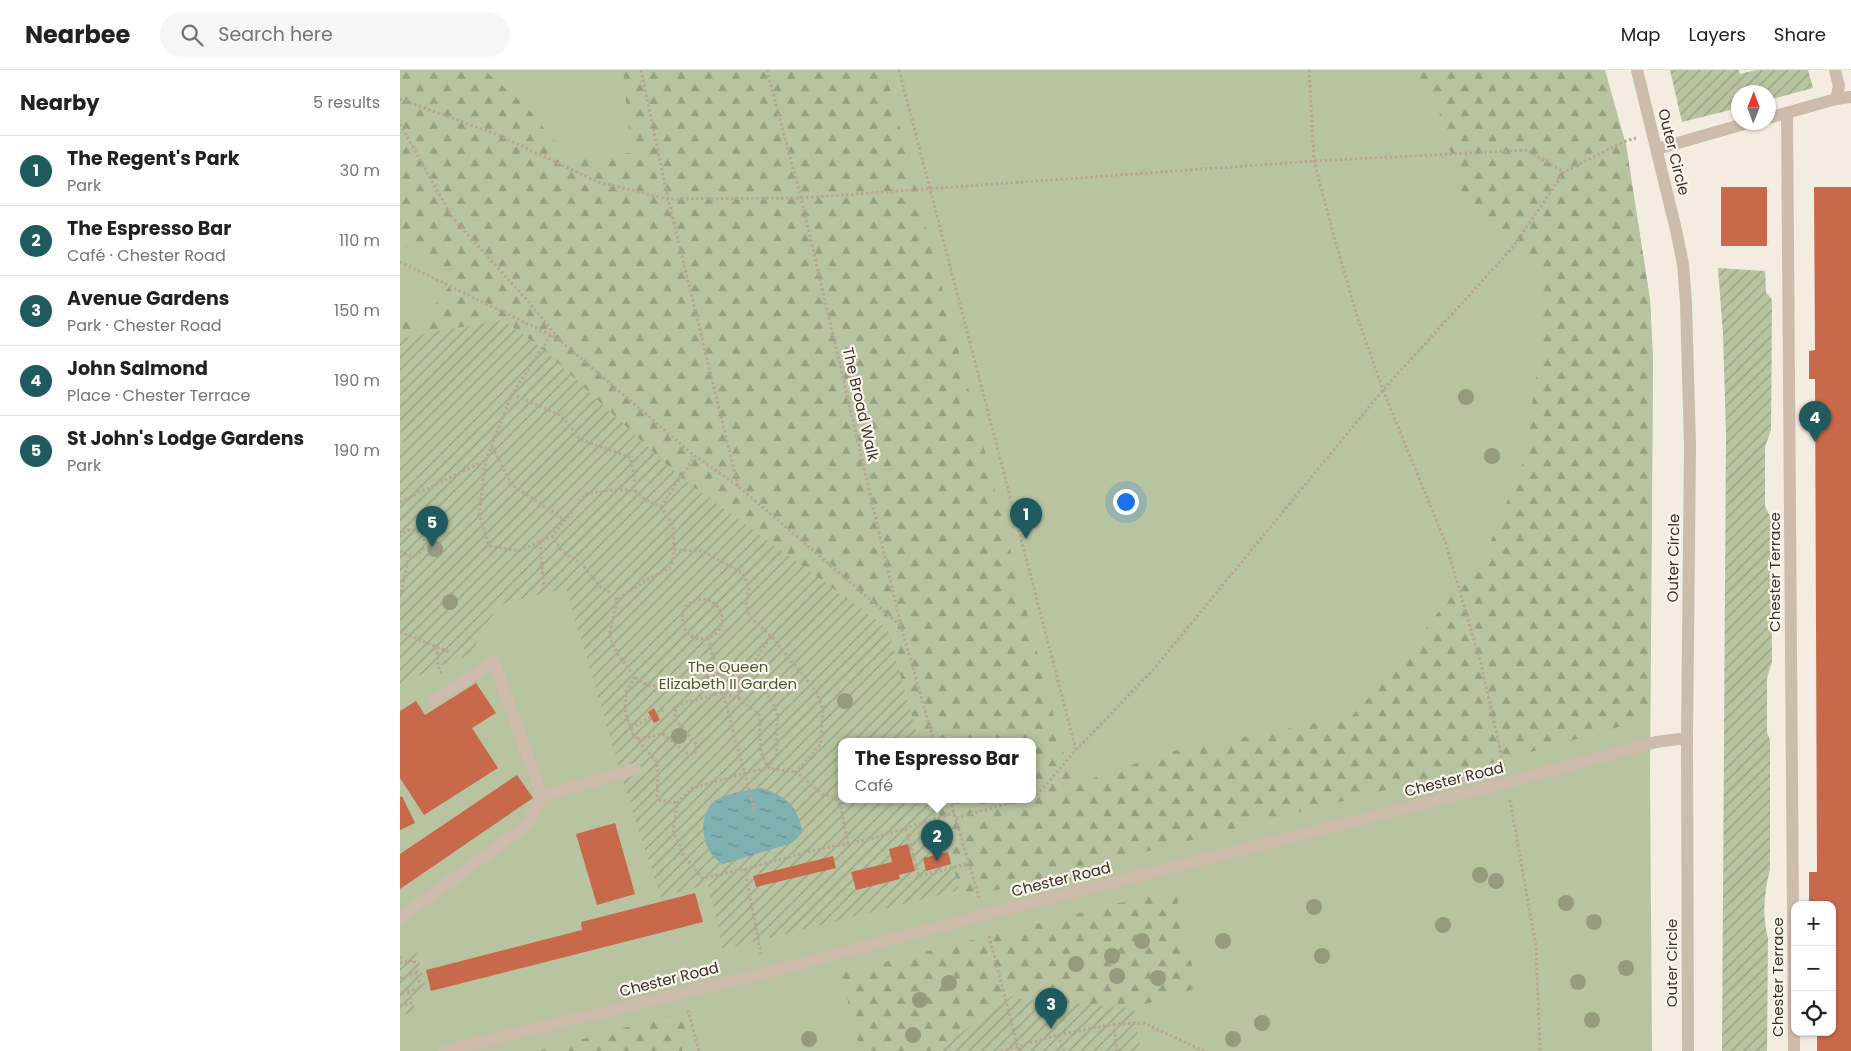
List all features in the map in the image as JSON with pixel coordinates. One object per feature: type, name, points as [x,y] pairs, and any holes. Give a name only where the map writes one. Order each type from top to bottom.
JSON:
[{"type":"street","name":"Outer Circle","points":[[1637,70],[1683,264],[1686,303],[1690,446],[1687,738],[1688,1051]]},
{"type":"street","points":[[1835,70],[1839,86],[1836,99]]},
{"type":"street","points":[[1776,115],[1836,99],[1851,97]]},
{"type":"street","name":"Chester Terrace","points":[[1787,112],[1794,1051]]},
{"type":"street","points":[[1657,149],[1731,128]]},
{"type":"street","points":[[434,700],[494,662],[542,796]]},
{"type":"street","name":"Chester Road","points":[[444,1051],[765,972],[1506,783],[1660,741],[1687,738]]},
{"type":"street","points":[[400,918],[527,825],[542,796],[635,769]]},
{"type":"path","points":[[642,70],[668,199],[738,486]]},
{"type":"path","name":"The Broad Walk","points":[[766,70],[801,198],[901,626],[933,738]]},
{"type":"path","points":[[899,70],[1076,750]]},
{"type":"path","points":[[1309,70],[1314,161],[1358,319],[1383,390],[1446,544],[1481,664],[1506,783],[1536,947],[1540,1051]]},
{"type":"path","points":[[400,99],[498,135],[598,182],[668,199],[801,198],[1314,161],[1527,150],[1564,172]]},
{"type":"path","points":[[400,124],[452,217],[557,338],[695,456],[738,486],[901,626]]},
{"type":"path","points":[[1036,796],[1076,750],[1153,670],[1383,390],[1514,246],[1564,172],[1623,142],[1652,133]]},
{"type":"path","points":[[400,262],[557,338]]},
{"type":"path","points":[[551,335],[512,394],[486,460],[479,514],[490,546],[519,551],[552,536],[587,492],[634,490],[646,500],[661,507],[673,526],[674,550],[672,566],[643,582],[617,600],[609,636],[618,655],[635,677],[648,686],[665,685],[740,672],[755,660],[771,636]]},
{"type":"path","points":[[512,394],[562,416],[580,439],[631,458],[632,469],[636,479],[634,490]]},
{"type":"path","points":[[492,446],[512,485],[565,520]]},
{"type":"path","points":[[661,507],[695,456]]},
{"type":"path","points":[[400,502],[486,460]]},
{"type":"path","points":[[400,537],[404,532],[410,530],[418,531],[423,537],[425,545],[418,555],[409,556],[400,550]]},
{"type":"path","points":[[552,536],[562,551],[583,565],[601,588],[609,592],[617,600]]},
{"type":"path","points":[[540,542],[544,590]]},
{"type":"path","points":[[674,550],[702,551],[742,573],[749,587],[746,604],[753,620],[771,636],[816,691],[823,709],[821,744],[796,772]]},
{"type":"path","points":[[400,596],[409,556]]},
{"type":"path","points":[[698,598],[707,598],[714,602],[720,608],[722,615],[720,630],[708,638],[699,639],[692,636],[682,624],[684,608],[698,598]]},
{"type":"path","points":[[400,632],[450,652]]},
{"type":"path","points":[[708,638],[755,812]]},
{"type":"path","points":[[437,647],[438,666],[448,691]]},
{"type":"path","points":[[738,698],[740,672]]},
{"type":"path","points":[[740,672],[767,693],[777,713],[777,754],[768,768]]},
{"type":"path","points":[[635,677],[626,692],[626,712],[631,728],[633,734],[656,761],[658,773],[656,796],[660,800],[677,803]]},
{"type":"path","points":[[638,739],[663,734],[688,754],[695,754],[697,746],[675,719],[676,708],[684,703],[722,693],[738,698],[759,715],[761,752],[768,768]]},
{"type":"path","points":[[657,714],[664,710]]},
{"type":"path","points":[[631,728],[651,717]]},
{"type":"path","points":[[838,801],[835,798],[822,794],[796,772],[768,768],[744,772],[690,789],[677,803],[673,830],[683,854],[702,878],[906,830],[954,813]]},
{"type":"path","points":[[840,803],[848,843]]},
{"type":"path","points":[[951,803],[977,886]]},
{"type":"path","points":[[956,818],[1010,803]]},
{"type":"path","points":[[906,830],[919,876],[970,863]]},
{"type":"path","points":[[745,869],[754,925],[765,972]]},
{"type":"path","points":[[989,936],[1019,1051]]},
{"type":"path","points":[[400,963],[414,960],[421,988],[400,993]]},
{"type":"path","points":[[400,978],[418,973]]},
{"type":"path","points":[[400,1006],[410,1003],[408,991]]},
{"type":"path","points":[[683,992],[699,1051]]},
{"type":"path","points":[[1000,1051],[1058,1035],[1114,1024],[1144,1022],[1204,1051]]},
{"type":"path","points":[[1114,1024],[1117,1051]]},
{"type":"path","points":[[1058,1035],[1064,1051]]},
{"type":"green space","points":[[400,70],[1605,70],[1626,145],[1650,300],[1653,361],[1650,775],[1652,1051],[400,1051]]},
{"type":"green space","points":[[400,70],[484,70],[526,106],[568,157],[631,153],[623,70],[885,70],[1072,785],[1173,751],[1352,716],[1405,657],[1491,541],[1523,462],[1541,346],[1541,273],[1468,213],[1437,104],[1411,82],[1417,70],[1601,70],[1626,145],[1650,300],[1653,361],[1650,718],[1503,760],[962,899],[936,803],[1036,803],[1036,738],[918,738],[887,628],[680,477],[543,349],[503,320],[400,338],[400,318],[418,327],[458,275],[400,244]]},
{"type":"green space","points":[[1670,70],[1739,70],[1740,74],[1756,70],[1808,70],[1813,88],[1776,98],[1776,85],[1731,85],[1731,110],[1682,122]]},
{"type":"green space","points":[[1718,268],[1765,271],[1766,292],[1772,300],[1771,430],[1765,447],[1765,506],[1771,519],[1772,662],[1767,678],[1767,732],[1770,740],[1770,870],[1764,904],[1768,938],[1767,1051],[1722,1051],[1726,433],[1723,334]]},
{"type":"green space","name":"The Queen Elizabeth II Garden","points":[[503,320],[543,349],[680,477],[887,628],[918,738],[838,738],[838,803],[936,803],[959,890],[723,950],[708,885],[661,897],[631,807],[566,588],[498,605],[470,655],[431,669],[400,686],[400,447],[403,446],[400,428],[400,338]]},
{"type":"green space","points":[[1175,889],[1197,988],[1133,1008],[1010,998],[935,1051],[860,1051],[841,973]]},
{"type":"green space","points":[[417,953],[427,992],[412,996],[416,1012],[400,1016],[400,957]]},
{"type":"green space","points":[[1010,998],[1133,1008],[1141,1051],[935,1051]]},
{"type":"green space","points":[[688,1011],[682,1051],[538,1051]]},
{"type":"water","points":[[760,788],[777,794],[789,803],[798,816],[802,833],[792,843],[723,864],[708,849],[703,827],[706,813],[712,803],[723,797]]},
{"type":"building","points":[[1721,187],[1767,187],[1767,246],[1721,246]]},
{"type":"building","points":[[1814,187],[1851,187],[1851,1051],[1817,1051],[1817,1036],[1836,1036],[1836,901],[1809,901],[1809,872],[1817,872],[1815,379],[1809,379],[1809,351],[1815,350]]},
{"type":"building","points":[[476,683],[496,713],[472,728],[498,768],[424,815],[400,778],[400,711],[416,701],[425,715]]},
{"type":"building","points":[[654,708],[660,720],[654,723],[648,712]]},
{"type":"building","points":[[517,775],[533,798],[400,889],[400,854]]},
{"type":"building","points":[[402,796],[415,823],[400,830],[400,797]]},
{"type":"building","points":[[615,823],[635,894],[597,905],[576,834]]},
{"type":"building","points":[[908,844],[915,871],[899,875],[900,879],[856,890],[851,872],[892,862],[889,849]]},
{"type":"building","points":[[948,852],[951,864],[926,871],[923,858]]},
{"type":"building","points":[[833,856],[836,868],[756,887],[753,876]]},
{"type":"building","points":[[695,893],[703,922],[431,991],[426,970],[582,930],[581,922]]},
{"type":"place","name":"John Salmond","points":[[1815,442]]},
{"type":"place","name":"The Regent's Park","points":[[1026,539]]},
{"type":"place","name":"St John's Lodge Gardens","points":[[432,547]]},
{"type":"place","name":"The Espresso Bar","points":[[937,861]]},
{"type":"place","name":"Avenue Gardens","points":[[1051,1029]]}]
